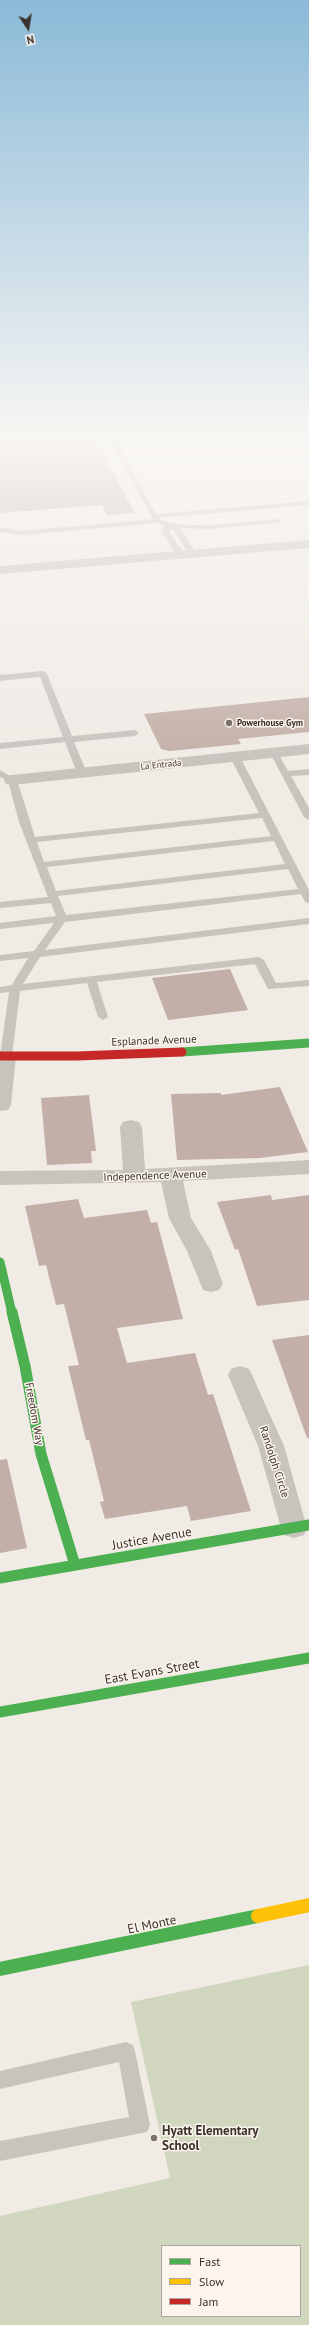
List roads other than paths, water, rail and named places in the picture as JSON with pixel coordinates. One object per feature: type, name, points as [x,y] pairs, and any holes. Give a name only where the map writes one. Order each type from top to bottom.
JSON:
[{"type":"street","points":[[0,570],[206,548]]},
{"type":"street","points":[[0,562],[236,548]]},
{"type":"street","name":"La Entrada","points":[[6,777],[82,773],[309,749]]},
{"type":"street","name":"Esplanade Avenue","points":[[3,1056],[129,1055],[226,1050],[309,1043]]},
{"type":"street","points":[[0,1105],[3,1056]]},
{"type":"street","points":[[131,1128],[134,1177]]},
{"type":"street","name":"Independence Avenue","points":[[0,1178],[171,1176],[309,1167]]},
{"type":"street","points":[[171,1176],[180,1218],[199,1251],[210,1284]]},
{"type":"street","name":"Freedom Way","points":[[0,1262],[25,1366],[41,1454],[74,1565]]},
{"type":"street","name":"Randolph Circle","points":[[240,1375],[271,1446],[302,1527]]},
{"type":"street","name":"Justice Avenue","points":[[0,1578],[302,1527]]},
{"type":"street","name":"East Evans Street","points":[[0,1712],[309,1658]]},
{"type":"street","name":"El Monte","points":[[0,1969],[309,1905]]},
{"type":"lane","points":[[0,678],[43,674],[82,773]]},
{"type":"lane","points":[[0,746],[135,733]]},
{"type":"lane","points":[[274,753],[309,817]]},
{"type":"lane","points":[[0,926],[307,896],[235,757]]},
{"type":"lane","points":[[286,774],[309,772]]},
{"type":"lane","points":[[6,777],[42,865],[62,919]]},
{"type":"lane","points":[[32,840],[264,814]]},
{"type":"lane","points":[[42,865],[277,838]]},
{"type":"lane","points":[[0,905],[54,896],[292,866]]},
{"type":"lane","points":[[3,1056],[15,988],[26,968],[62,919]]},
{"type":"lane","points":[[0,958],[309,921]]},
{"type":"lane","points":[[0,990],[259,960],[272,988],[309,983]]},
{"type":"lane","points":[[91,980],[103,1017]]},
{"type":"lane","points":[[0,2080],[126,2052],[140,2125],[0,2151]]},
{"type":"place","name":"Powerhouse Gym","points":[[229,723]]},
{"type":"place","name":"Hyatt Elementary School","points":[[154,2138]]}]
